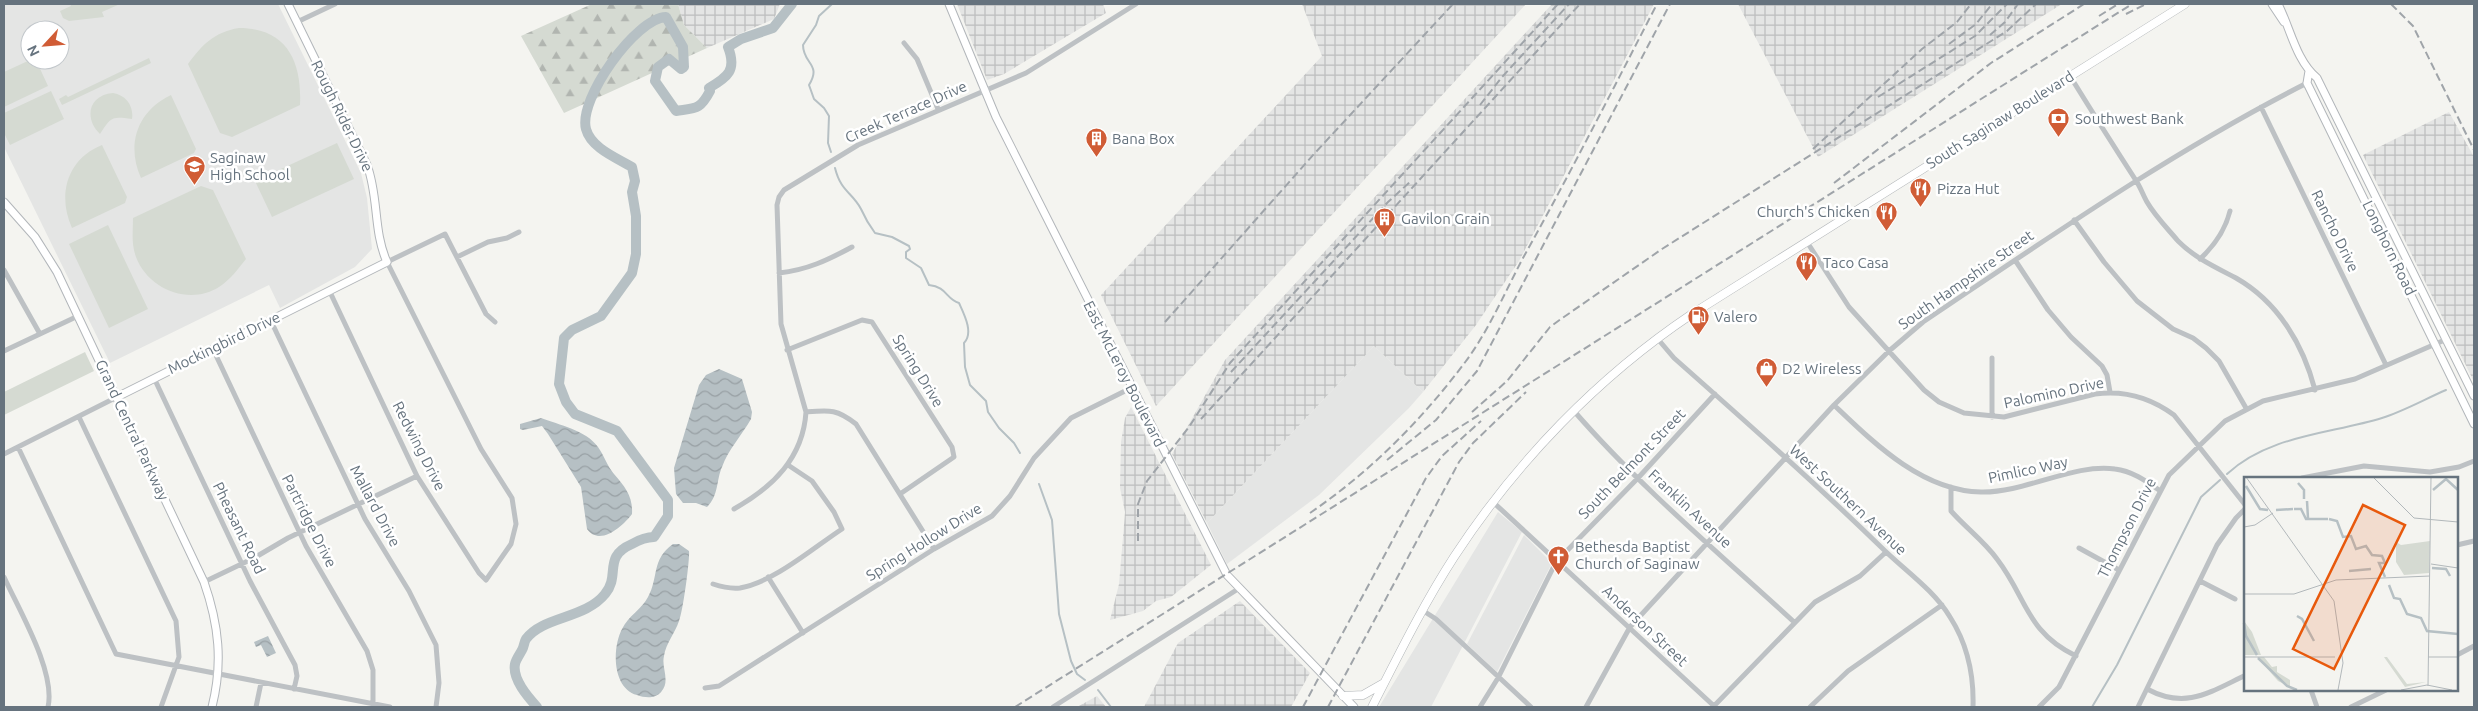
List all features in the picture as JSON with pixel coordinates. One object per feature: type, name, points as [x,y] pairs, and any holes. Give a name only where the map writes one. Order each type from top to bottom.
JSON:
[{"type":"main road","name":"Rough Rider Drive","points":[[288,4],[370,173],[375,197],[378,234],[387,262]]},
{"type":"main road","name":"East McLeroy Boulevard","points":[[949,4],[983,90],[1220,565],[1238,589],[1354,707]]},
{"type":"main road","name":"South Saginaw Boulevard","points":[[1372,707],[1422,610],[1453,558],[1493,502],[1574,410],[1617,370],[1657,338],[2185,4]]},
{"type":"main road","name":"Longhorn Road","points":[[2272,4],[2286,25]]},
{"type":"main road","name":"Longhorn Road","points":[[2278,4],[2286,25],[2309,71],[2317,78],[2346,135],[2474,396]]},
{"type":"main road","points":[[2308,83],[2309,71]]},
{"type":"main road","name":"Longhorn Road","points":[[2308,83],[2474,424]]},
{"type":"main road","points":[[2336,140],[2346,135]]},
{"type":"main road","name":"Grand Central Parkway","points":[[4,202],[28,228],[46,254],[78,316],[204,582],[212,605],[219,637],[219,675],[212,707]]},
{"type":"main road","name":"Mockingbird Drive","points":[[117,397],[387,262]]},
{"type":"main road","points":[[1344,696],[1363,695],[1384,683]]},
{"type":"street","points":[[297,22],[335,4]]},
{"type":"street","name":"Creek Terrace Drive","points":[[734,509],[760,492],[788,465],[802,441],[806,412],[781,324],[778,273],[777,205],[779,196],[784,190],[858,145],[1043,64],[1136,4]]},
{"type":"street","points":[[904,43],[917,59],[938,109]]},
{"type":"street","points":[[2070,76],[2137,181],[2147,203],[2179,242],[2200,260],[2250,288],[2274,309],[2303,352],[2315,390]]},
{"type":"street","name":"South Hampshire Street","points":[[1586,707],[1630,627],[1834,405],[1889,351],[1923,322],[2074,220],[2261,107],[2308,83]]},
{"type":"street","name":"Rancho Drive","points":[[2261,107],[2386,365]]},
{"type":"street","points":[[2200,260],[2211,248],[2226,225],[2230,212]]},
{"type":"street","points":[[2074,220],[2104,262],[2137,301],[2173,329],[2193,338],[2218,361],[2246,408]]},
{"type":"street","points":[[495,322],[486,314],[457,257],[488,242],[507,238],[519,232]]},
{"type":"street","name":"Mockingbird Drive","points":[[387,262],[445,234],[457,257]]},
{"type":"street","name":"Palomino Drive","points":[[1807,242],[1849,307],[1924,390],[1939,402],[1964,413],[1992,417],[2012,416],[2110,392],[2139,397],[2158,404],[2174,415],[2244,504]]},
{"type":"street","points":[[778,273],[798,271],[823,263],[852,247]]},
{"type":"street","points":[[2015,260],[2048,310],[2102,366],[2107,375],[2110,392]]},
{"type":"street","name":"Redwing Drive","points":[[329,290],[417,476],[479,573],[486,580],[510,544],[516,524],[512,498],[481,448],[387,262]]},
{"type":"street","points":[[5,274],[40,334]]},
{"type":"street","points":[[4,351],[78,316]]},
{"type":"street","name":"Spring Drive","points":[[787,350],[862,320],[872,322],[952,447],[954,457],[900,494]]},
{"type":"street","name":"Mallard Drive","points":[[271,321],[358,505],[409,591],[436,645],[439,682],[436,707]]},
{"type":"street","name":"West Southern Avenue","points":[[1657,338],[1942,605],[1956,626],[1968,655],[1973,682],[1973,707]]},
{"type":"street","name":"Thompson Drive","points":[[2039,707],[2059,687],[2168,475],[2225,421],[2246,408],[2263,401],[2355,379],[2447,339]]},
{"type":"street","name":"Partridge Drive","points":[[213,349],[299,533],[367,651],[373,670],[373,706]]},
{"type":"street","points":[[1992,358],[1992,417]]},
{"type":"street","name":"Pheasant Road","points":[[154,378],[241,564],[295,665],[297,676],[294,689]]},
{"type":"street","name":"Spring Hollow Drive","points":[[705,688],[719,686],[934,549],[992,516],[1010,496],[1034,458],[1071,418],[1131,388]]},
{"type":"street","name":"South Belmont Street","points":[[1480,707],[1498,678],[1556,562],[1638,478],[1715,394]]},
{"type":"street","name":"Mockingbird Drive","points":[[4,454],[117,397]]},
{"type":"street","name":"Pimlico Way","points":[[1834,405],[1876,445],[1897,461],[1952,487],[1980,492],[1993,492],[2103,468],[2115,469],[2134,475],[2159,490]]},
{"type":"street","points":[[806,412],[831,410],[844,414],[856,424],[934,549]]},
{"type":"street","name":"Franklin Avenue","points":[[1574,410],[1600,440],[1638,478],[1794,622]]},
{"type":"street","points":[[79,416],[176,621],[180,644],[177,667],[160,707]]},
{"type":"street","points":[[18,447],[116,654],[373,706],[390,707]]},
{"type":"street","points":[[2307,477],[2364,466],[2430,472],[2459,467],[2474,461]]},
{"type":"street","points":[[714,584],[725,588],[741,588],[768,577],[842,530],[834,512],[812,481],[788,465]]},
{"type":"street","points":[[204,582],[299,533],[417,476]]},
{"type":"street","points":[[1952,487],[1951,511],[1997,559],[2041,633],[2061,648],[2076,656]]},
{"type":"street","name":"Anderson Street","points":[[1493,502],[1713,706]]},
{"type":"street","points":[[2138,707],[2217,545],[2244,509]]},
{"type":"street","points":[[2458,545],[2474,541]]},
{"type":"street","points":[[2078,548],[2119,570]]},
{"type":"street","points":[[1713,706],[1794,622],[1827,594],[1860,576],[1886,552]]},
{"type":"street","points":[[4,577],[43,663],[48,684],[48,707]]},
{"type":"street","points":[[768,577],[802,633]]},
{"type":"street","points":[[2200,581],[2235,599]]},
{"type":"street","points":[[1053,707],[1238,589]]},
{"type":"street","points":[[1810,707],[1848,671],[1942,605]]},
{"type":"street","points":[[1422,610],[1436,619],[1531,707]]},
{"type":"street","points":[[2458,654],[2474,646]]},
{"type":"street","points":[[2147,689],[2160,696],[2182,700],[2206,693],[2244,675]]},
{"type":"street","points":[[256,707],[261,683]]},
{"type":"street","points":[[2311,691],[2317,707]]},
{"type":"street","points":[[2351,707],[2384,691]]},
{"type":"shaded area","name":"Saginaw High School","points":[[4,4],[278,4],[361,173],[367,198],[372,249],[355,267],[280,308],[269,285],[110,363],[4,147]]},
{"type":"shaded area","points":[[678,4],[780,4],[774,19],[707,48],[684,25]]},
{"type":"shaded area","points":[[957,4],[1103,4],[1106,13],[1004,74],[987,80]]},
{"type":"shaded area","points":[[1302,4],[1526,4],[1156,406],[1101,295],[1322,56]]},
{"type":"shaded area","points":[[1552,4],[1654,4],[1519,261],[1476,325],[1423,392],[1374,346],[1207,523],[1172,454],[1225,360]]},
{"type":"shaded area","points":[[1738,4],[2062,4],[1818,157]]},
{"type":"shaded area","points":[[2449,112],[2474,157],[2474,382],[2363,155]]},
{"type":"shaded area","points":[[1374,346],[1423,392],[1409,408],[1319,495],[1227,564],[1207,523]]},
{"type":"shaded area","points":[[1131,407],[1211,565],[1171,597],[1156,601],[1143,611],[1110,620],[1119,584],[1125,512],[1120,488],[1121,442],[1125,418]]},
{"type":"shaded area","points":[[1498,512],[1522,532],[1431,707],[1379,707]]},
{"type":"shaded area","points":[[1524,535],[1552,563],[1497,672],[1467,644]]},
{"type":"shaded area","points":[[1240,601],[1310,673],[1291,707],[1144,707],[1178,643]]},
{"type":"shaded area","points":[[1097,696],[1106,707],[1077,707]]},
{"type":"green space","points":[[70,4],[120,4],[102,12],[104,17],[70,21],[63,18],[60,11],[71,6]]},
{"type":"green space","points":[[592,4],[678,4],[684,25],[707,48],[564,113],[521,36]]},
{"type":"green space","points":[[239,28],[269,34],[280,41],[289,51],[298,75],[300,105],[232,137],[220,133],[188,64],[209,40],[222,33]]},
{"type":"green space","points":[[149,58],[151,63],[62,105],[59,99],[66,95],[68,97]]},
{"type":"green space","points":[[20,65],[20,70],[41,70],[48,86],[4,107],[4,72]]},
{"type":"green space","points":[[51,91],[64,119],[10,145],[4,133],[4,113]]},
{"type":"green space","points":[[113,93],[122,96],[128,102],[132,110],[132,119],[112,119],[100,134],[92,122],[91,109],[98,98]]},
{"type":"green space","points":[[171,95],[196,149],[194,153],[141,178],[135,153],[135,141],[138,130],[150,110]]},
{"type":"green space","points":[[337,143],[354,179],[272,217],[255,181]]},
{"type":"green space","points":[[102,145],[127,197],[125,203],[72,228],[65,203],[68,179],[80,159]]},
{"type":"green space","points":[[201,186],[213,190],[246,259],[230,278],[219,287],[195,295],[183,294],[160,286],[142,268],[133,247],[133,218]]},
{"type":"green space","points":[[108,225],[148,309],[109,328],[69,244]]},
{"type":"green space","points":[[85,352],[94,371],[4,415],[4,392]]},
{"type":"water","points":[[719,369],[742,379],[752,412],[751,419],[725,461],[720,472],[714,498],[707,507],[696,503],[683,503],[676,494],[674,468],[699,385],[706,375]]},
{"type":"water","points":[[541,418],[579,432],[593,441],[625,488],[630,497],[632,514],[611,533],[598,536],[592,534],[587,529],[581,487],[542,426],[520,429],[520,424]]},
{"type":"water","points":[[673,544],[679,544],[689,551],[681,616],[665,651],[663,661],[666,679],[664,688],[656,696],[643,697],[629,691],[623,684],[616,666],[617,646],[625,624],[648,597],[661,556]]},
{"type":"water","points":[[268,636],[276,653],[267,657],[261,645],[256,647],[254,642]]},
{"type":"waterway","points":[[537,707],[518,682],[515,670],[516,662],[526,639],[533,631],[597,602],[610,587],[614,561],[617,555],[637,541],[654,537],[668,516],[668,500],[617,431],[575,414],[566,402],[559,384],[564,338],[572,330],[601,316],[632,273],[636,254],[636,216],[632,192],[635,181],[632,167],[605,152],[589,136],[586,129],[586,116],[591,99],[600,81],[625,45],[654,21],[666,17],[683,47],[684,67],[681,69],[669,59],[658,67],[655,81],[676,111],[697,107],[703,102],[710,91],[709,88],[729,72],[732,62],[728,47],[741,39],[773,28],[792,4]]},
{"type":"waterway","points":[[831,152],[828,143],[829,116],[824,108],[814,99],[809,85],[814,73],[813,68],[806,56],[803,45],[816,25],[819,16],[832,4]]},
{"type":"waterway","points":[[835,168],[843,187],[858,203],[875,233],[892,237],[909,246],[910,249],[906,252],[906,258],[921,268],[929,285],[939,288],[951,299],[959,303],[968,329],[967,339],[964,343],[965,367],[970,385],[986,401],[988,412],[1020,453]]},
{"type":"waterway","points":[[2227,474],[2244,461],[2281,443],[2382,418],[2446,390]]},
{"type":"waterway","points":[[2092,707],[2117,665],[2201,497],[2220,480]]},
{"type":"waterway","points":[[1039,484],[1052,520],[1059,614],[1071,661],[1077,674],[1085,680]]},
{"type":"waterway","points":[[1098,690],[1111,707]]},
{"type":"railway","points":[[1165,322],[1314,154],[1453,4]]},
{"type":"railway","points":[[1138,541],[1138,504],[1147,481],[1189,427],[1230,363],[1558,4]]},
{"type":"railway","points":[[1480,105],[1502,77],[1569,4]]},
{"type":"railway","points":[[1201,419],[1580,4]]},
{"type":"railway","points":[[1310,513],[1354,480],[1394,444],[1431,404],[1466,361],[1496,311],[1657,4]]},
{"type":"railway","points":[[1387,460],[1436,420],[1477,371],[1670,4]]},
{"type":"railway","points":[[1813,149],[1922,49],[1957,22],[1971,4]]},
{"type":"railway","points":[[1949,44],[1976,24],[1992,4]]},
{"type":"railway","points":[[1878,97],[1975,36],[2007,4]]},
{"type":"railway","points":[[1990,35],[2005,22],[2018,4]]},
{"type":"railway","points":[[1472,412],[1507,381],[1550,327],[1561,319],[1662,249],[2007,31],[2036,4]]},
{"type":"railway","points":[[1834,183],[1991,63],[2084,4]]},
{"type":"railway","points":[[2099,16],[2118,4]]},
{"type":"railway","points":[[1015,707],[2132,4]]},
{"type":"railway","points":[[2126,14],[2146,4]]},
{"type":"railway","points":[[2391,4],[2413,26],[2474,150]]},
{"type":"railway","points":[[1231,372],[1388,202],[1411,181]]},
{"type":"railway","points":[[1328,707],[1459,462],[1473,443],[1526,392]]},
{"type":"railway","points":[[1303,707],[1426,478],[1442,456],[1481,421]]},
{"type":"place","name":"Southwest Bank","points":[[2059,138]]},
{"type":"place","name":"Bana Box","points":[[1096,158]]},
{"type":"place","name":"Saginaw High School","points":[[194,186]]},
{"type":"place","name":"Pizza Hut","points":[[1921,208]]},
{"type":"place","name":"Church's Chicken","points":[[1886,231]]},
{"type":"place","name":"Gavilon Grain","points":[[1385,238]]},
{"type":"place","name":"Taco Casa","points":[[1807,282]]},
{"type":"place","name":"Valero","points":[[1698,336]]},
{"type":"place","name":"D2 Wireless","points":[[1766,388]]},
{"type":"place","name":"Bethesda Baptist Church of Saginaw","points":[[1559,575]]}]
